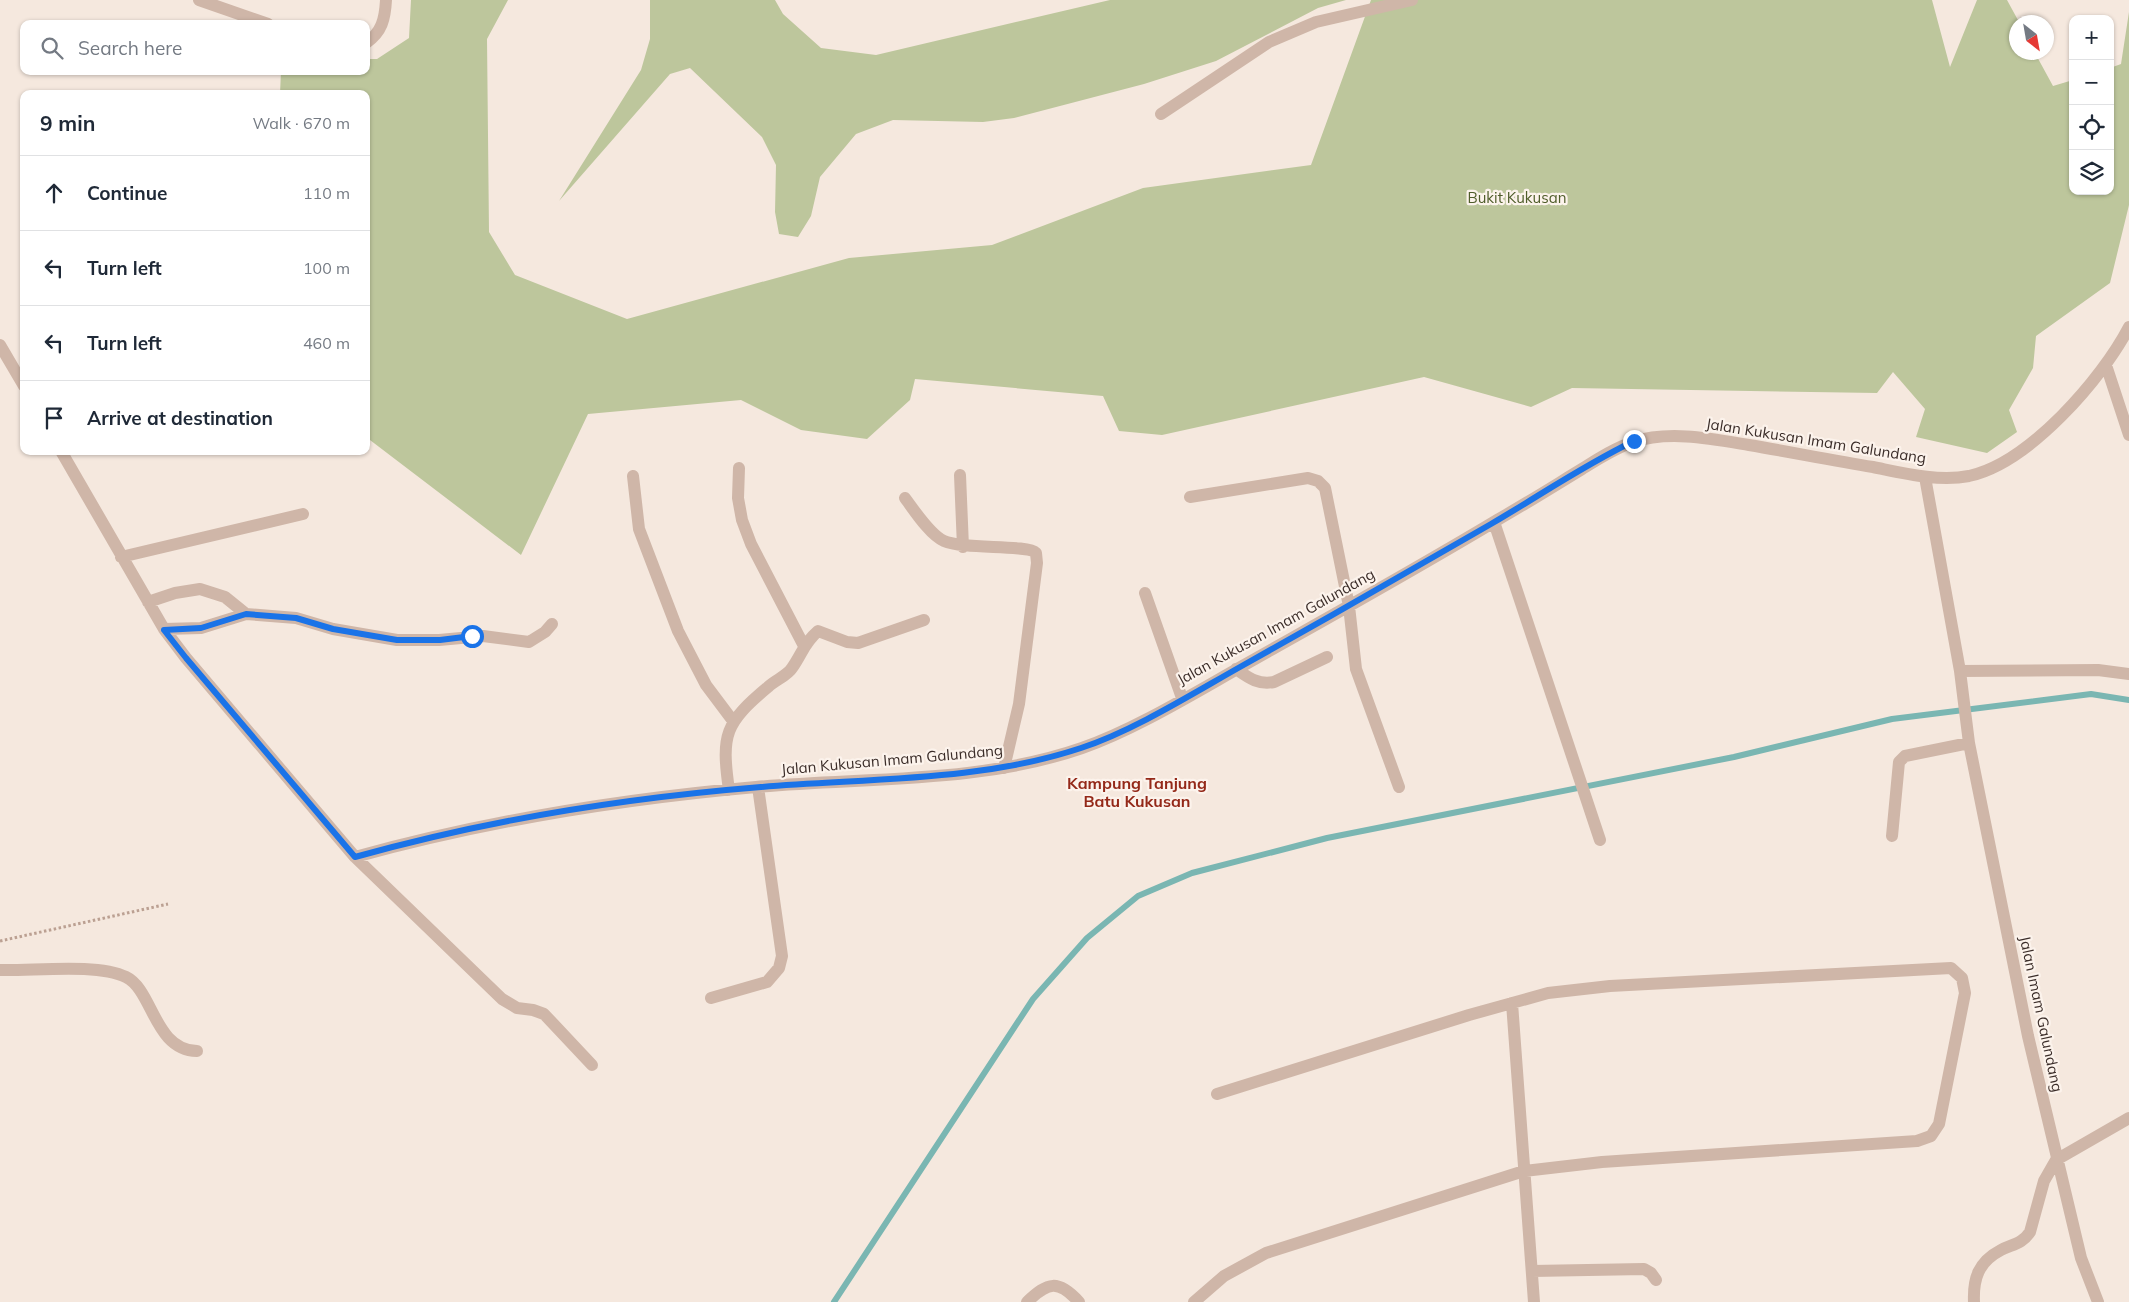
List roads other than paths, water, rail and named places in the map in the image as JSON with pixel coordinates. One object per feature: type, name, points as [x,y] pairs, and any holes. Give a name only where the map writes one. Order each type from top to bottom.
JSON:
[{"type":"street","points":[[199,0],[256,20]]},
{"type":"street","points":[[370,40],[376,36],[383,24],[386,0]]},
{"type":"street","points":[[1161,114],[1269,42],[1316,22],[1412,0]]},
{"type":"street","name":"Jalan Kukusan Imam Galundang","points":[[355,857],[483,825],[568,810],[758,787],[916,777],[1004,768],[1083,748],[1115,734],[1236,669],[1349,606],[1606,455],[1634,441],[1660,437],[1700,438],[1925,477],[1968,476],[1998,464],[2039,437],[2086,392],[2106,365],[2129,327]]},
{"type":"street","points":[[0,345],[20,379]]},
{"type":"street","points":[[2106,365],[2129,436]]},
{"type":"street","points":[[63,455],[164,630],[355,857],[502,999],[517,1008],[533,1010],[544,1014],[592,1065]]},
{"type":"street","points":[[739,468],[738,498],[742,520],[751,544],[804,646]]},
{"type":"street","points":[[633,476],[639,529],[678,631],[706,685],[733,721]]},
{"type":"street","points":[[960,476],[963,547]]},
{"type":"street","name":"Jalan Imam Galundang","points":[[1925,477],[1961,676],[1969,743],[2028,1036],[2056,1160],[2081,1258],[2098,1302]]},
{"type":"street","points":[[1190,498],[1308,478],[1318,481],[1325,488],[1349,606],[1356,669],[1400,787]]},
{"type":"street","points":[[905,498],[924,523],[942,541],[963,547],[1033,550],[1038,558],[1019,704],[1004,768]]},
{"type":"street","points":[[121,557],[303,514]]},
{"type":"street","points":[[1494,522],[1600,840]]},
{"type":"street","points":[[148,602],[175,593],[200,589],[225,597],[246,614]]},
{"type":"street","points":[[1145,593],[1182,698]]},
{"type":"street","points":[[164,630],[201,628],[246,614],[296,618],[333,629],[404,640],[440,640],[483,636],[528,642],[545,632],[552,624]]},
{"type":"street","points":[[729,790],[726,767],[726,737],[733,721],[744,708],[792,668],[804,646],[818,631],[847,642],[858,643],[870,641],[924,620]]},
{"type":"street","points":[[1236,669],[1253,681],[1265,684],[1274,682],[1327,657]]},
{"type":"street","points":[[1961,676],[2098,670],[2129,674]]},
{"type":"street","points":[[1892,836],[1899,762],[1902,758],[1969,743]]},
{"type":"street","points":[[711,998],[767,982],[780,968],[782,956],[758,787]]},
{"type":"street","points":[[1194,1302],[1224,1276],[1266,1253],[1524,1171],[1602,1162],[1924,1139],[1931,1136],[1940,1124],[1965,993],[1962,978],[1951,968],[1610,986],[1548,993],[1217,1094]]},
{"type":"street","points":[[0,970],[109,971],[128,978],[174,1042],[187,1051],[197,1051]]},
{"type":"street","points":[[1512,1003],[1534,1302]]},
{"type":"street","points":[[1974,1302],[1973,1282],[1982,1265],[2000,1251],[2026,1239],[2030,1232],[2044,1181],[2056,1160],[2129,1118]]},
{"type":"street","points":[[1532,1272],[1644,1269],[1651,1273],[1656,1280]]},
{"type":"street","points":[[1027,1302],[1040,1289],[1057,1285],[1065,1288],[1079,1302]]},
{"type":"waterway","points":[[834,1302],[1033,999],[1087,938],[1138,896],[1192,873],[1327,838],[1734,757],[1892,719],[2091,694],[2129,700]]},
{"type":"district","name":"Kampung Tanjung Batu Kukusan","points":[[1137,792]]},
{"type":"park label","name":"Bukit Kukusan","points":[[1517,198]]}]
